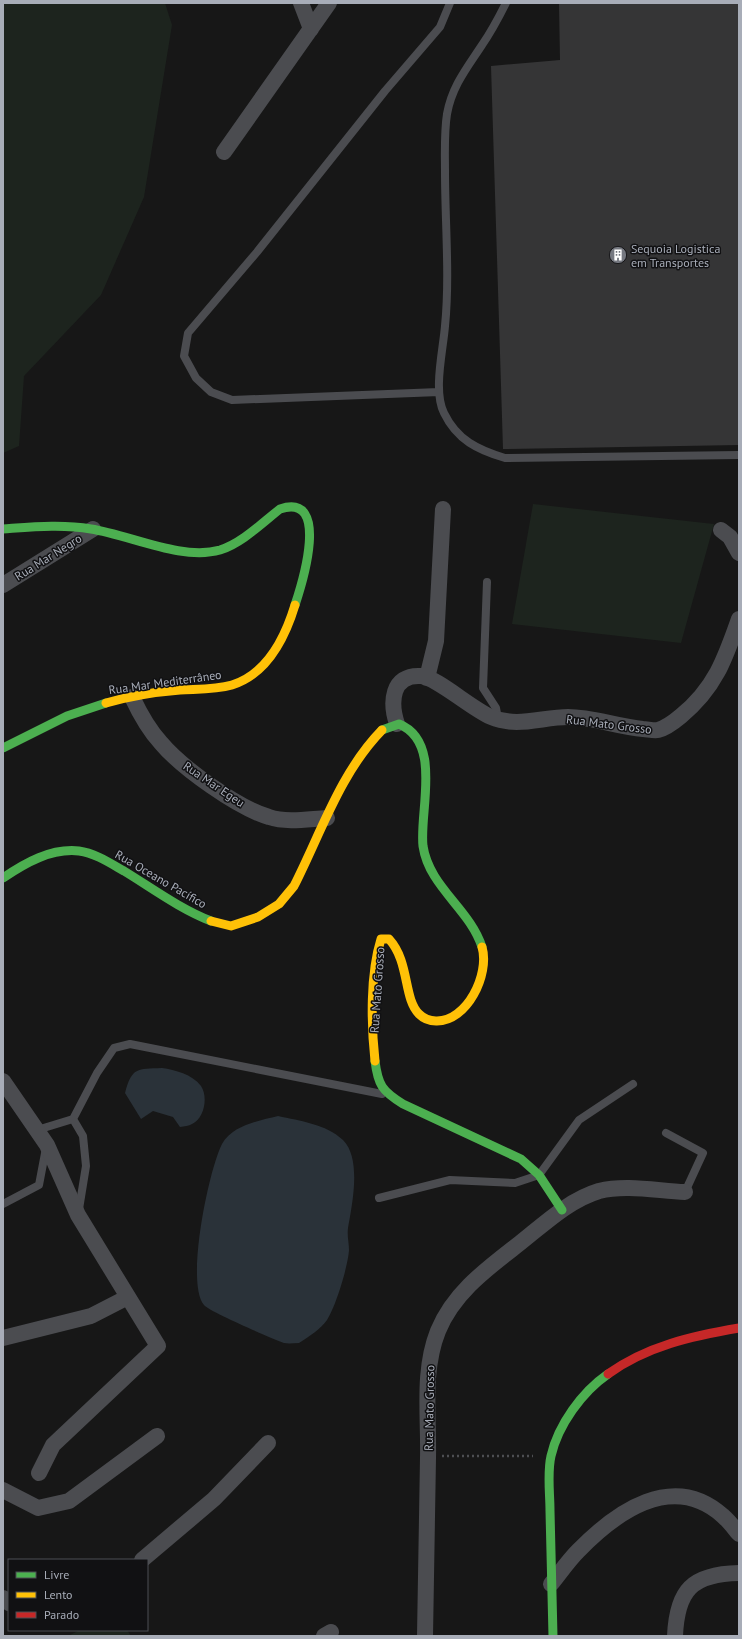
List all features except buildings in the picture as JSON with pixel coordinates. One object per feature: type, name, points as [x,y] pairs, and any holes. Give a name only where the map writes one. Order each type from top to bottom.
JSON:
[{"type":"street","points":[[301,3],[311,29]]},
{"type":"street","points":[[224,152],[329,3]]},
{"type":"street","name":"Rua Mar Mediterrâneo","points":[[3,748],[79,711],[107,702],[170,691],[212,689],[230,685],[250,677],[268,660],[284,637],[294,611],[302,582],[310,535],[310,521],[305,513],[296,506],[288,506],[280,509],[237,542],[219,550],[205,553],[187,551],[93,529]]},
{"type":"street","points":[[427,678],[436,641],[443,509]]},
{"type":"street","points":[[3,529],[41,526],[93,529]]},
{"type":"street","name":"Rua Mar Negro","points":[[3,585],[93,529]]},
{"type":"street","points":[[721,530],[730,537],[739,553]]},
{"type":"street","name":"Rua Mato Grosso","points":[[388,1096],[380,1086],[374,1041],[377,956],[381,939],[389,939],[397,945],[412,1002],[420,1015],[432,1022],[444,1021],[456,1014],[466,1004],[478,986],[483,964],[483,945],[475,928],[432,875],[426,858],[423,842],[426,790],[425,770],[420,748],[413,734],[403,726],[397,724],[392,702],[395,692],[401,682],[411,676],[433,680],[476,710],[498,719],[514,723],[568,717],[658,730],[674,722],[694,705],[716,677],[739,619]]},
{"type":"street","name":"Rua Mar Egeu","points":[[132,697],[142,720],[162,745],[185,766],[234,800],[269,818],[294,821],[327,818]]},
{"type":"street","name":"Rua Oceano Pacífico","points":[[3,878],[26,862],[62,852],[90,853],[195,914],[230,926],[255,918],[276,907],[294,887],[327,818],[358,759],[376,733],[388,725],[397,724]]},
{"type":"street","points":[[3,1081],[47,1145],[78,1215],[158,1346],[53,1445],[39,1473]]},
{"type":"street","points":[[388,1096],[522,1159],[539,1175],[562,1210]]},
{"type":"street","name":"Rua Mato Grosso","points":[[424,1636],[428,1456],[427,1404],[430,1355],[438,1330],[454,1302],[470,1283],[562,1210],[581,1199],[599,1191],[619,1188],[685,1192]]},
{"type":"street","points":[[3,1338],[91,1316],[128,1296]]},
{"type":"street","points":[[553,1636],[550,1492],[552,1456],[562,1427],[580,1400],[605,1374],[639,1354],[697,1335],[739,1328]]},
{"type":"street","points":[[3,1490],[38,1508],[69,1501],[157,1436]]},
{"type":"street","points":[[143,1559],[214,1499],[268,1443]]},
{"type":"street","points":[[551,1584],[578,1551],[604,1528],[629,1508],[655,1498],[680,1496],[702,1502],[723,1516],[739,1534]]},
{"type":"street","points":[[675,1636],[676,1615],[685,1592],[702,1578],[724,1573],[739,1573]]},
{"type":"lane","points":[[439,392],[232,400],[211,392],[196,378],[184,356],[188,333],[291,210],[385,91],[440,26],[450,3]]},
{"type":"lane","points":[[506,3],[482,45],[458,79],[447,114],[445,153],[447,281],[439,392],[443,412],[460,435],[481,451],[505,458],[739,455]]},
{"type":"lane","points":[[487,582],[483,688],[496,708],[498,719]]},
{"type":"lane","points":[[37,1130],[73,1119],[97,1073],[114,1048],[130,1044],[388,1096]]},
{"type":"lane","points":[[379,1198],[450,1180],[515,1183],[539,1175],[579,1120],[633,1084]]},
{"type":"lane","points":[[73,1119],[82,1136],[86,1166],[78,1215]]},
{"type":"lane","points":[[666,1133],[703,1153],[685,1192]]},
{"type":"lane","points":[[3,1204],[39,1185],[47,1145]]},
{"type":"path","points":[[428,1456],[552,1456]]},
{"type":"shaded area","points":[[3,3],[165,3],[172,25],[144,197],[101,295],[24,376],[19,446],[3,453]]},
{"type":"shaded area","points":[[533,504],[714,524],[681,643],[512,624]]},
{"type":"shaded area","points":[[162,1068],[178,1071],[193,1078],[201,1086],[205,1101],[204,1106],[200,1117],[191,1125],[180,1127],[173,1117],[153,1111],[141,1119],[125,1093],[130,1078],[137,1071],[141,1069]]},
{"type":"shaded area","points":[[278,1116],[312,1124],[329,1130],[343,1140],[349,1148],[354,1170],[353,1195],[348,1231],[349,1250],[341,1286],[327,1320],[318,1330],[299,1343],[284,1343],[242,1325],[204,1305],[199,1293],[197,1274],[201,1226],[206,1200],[211,1177],[222,1144],[239,1128],[254,1122]]},
{"type":"shaded area","points":[[78,1631],[128,1631],[131,1636],[68,1636]]},
{"type":"traffic: fast","points":[[3,529],[47,526],[80,527],[106,532],[173,550],[205,553],[220,550],[236,543],[280,509],[296,507],[305,514],[309,526],[309,543],[303,579],[295,605]]},
{"type":"traffic: fast","points":[[3,748],[67,716],[106,703]]},
{"type":"traffic: fast","points":[[382,730],[399,724],[412,733],[421,746],[425,761],[426,779],[423,846],[427,861],[441,886],[469,921],[482,947]]},
{"type":"traffic: fast","points":[[3,878],[29,862],[48,854],[69,851],[85,852],[108,862],[177,904],[211,921]]},
{"type":"traffic: fast","points":[[375,1061],[382,1087],[390,1095],[403,1104],[521,1159],[539,1175],[562,1210]]},
{"type":"traffic: fast","points":[[553,1636],[549,1483],[551,1456],[559,1433],[572,1410],[589,1390],[608,1374]]},
{"type":"traffic: slow","points":[[106,703],[152,693],[219,688],[244,680],[265,664],[273,653],[286,630],[295,605]]},
{"type":"traffic: slow","points":[[211,921],[231,926],[258,917],[279,904],[294,886],[332,804],[354,765],[382,730]]},
{"type":"traffic: slow","points":[[375,1061],[372,999],[377,953],[381,939],[389,939],[396,948],[404,969],[414,1007],[423,1017],[433,1021],[447,1019],[457,1014],[474,994],[483,970],[484,958],[482,947]]},
{"type":"traffic: jam","points":[[608,1374],[623,1364],[654,1349],[687,1339],[739,1328]]},
{"type":"place","name":"Sequoia Logistica em Transportes","points":[[618,255]]}]
